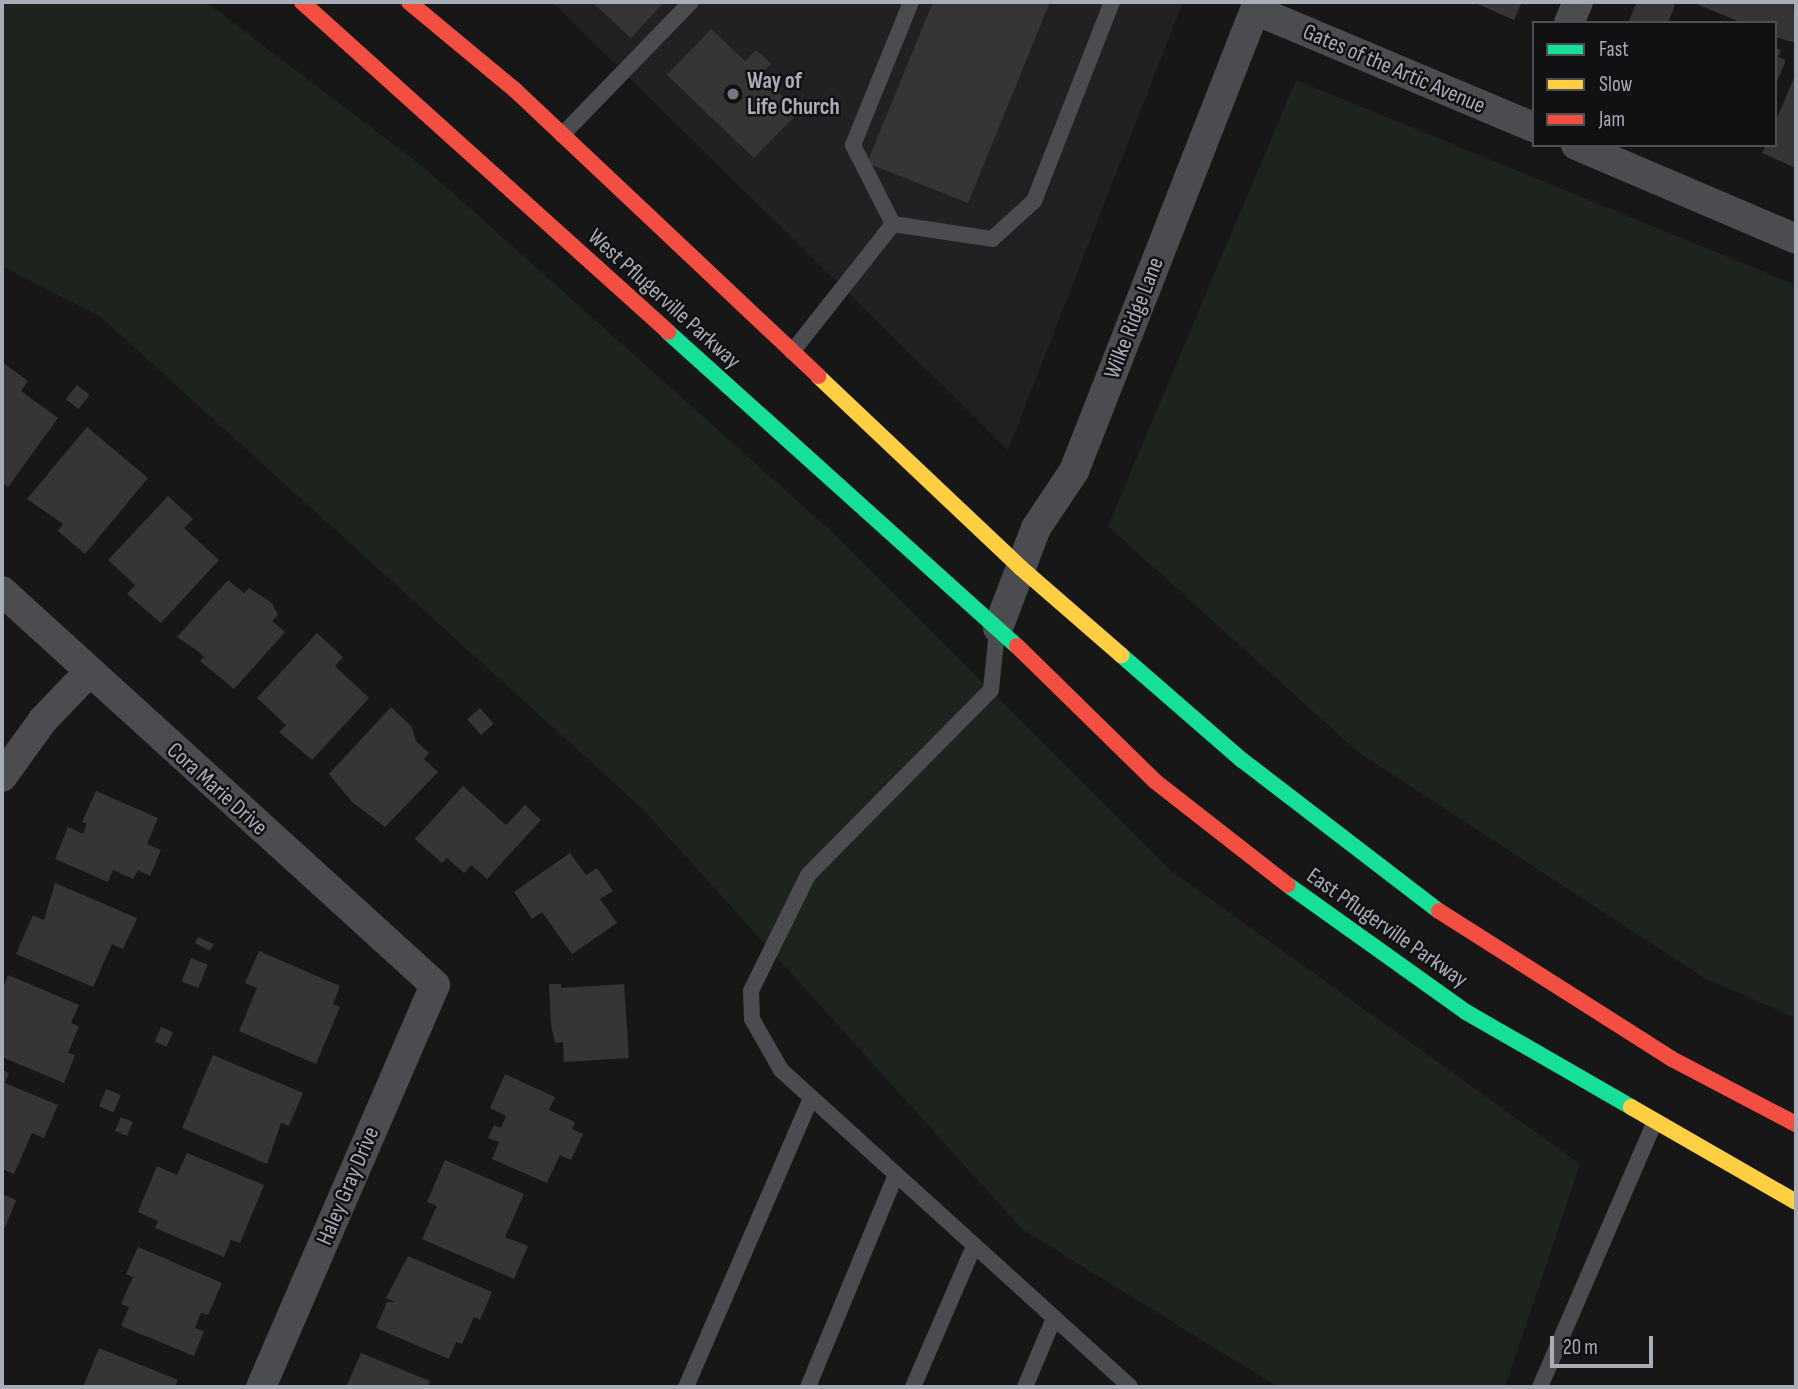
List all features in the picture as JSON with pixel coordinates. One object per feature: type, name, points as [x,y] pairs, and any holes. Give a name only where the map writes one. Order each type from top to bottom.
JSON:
[{"type":"main road","name":"West Pflugerville Parkway","points":[[302,2],[998,628]]},
{"type":"main road","name":"West Pflugerville Parkway","points":[[409,2],[562,135],[1021,568]]},
{"type":"main road","name":"East Pflugerville Parkway","points":[[1021,568],[1242,760],[1468,933],[1672,1059],[1796,1124]]},
{"type":"main road","name":"East Pflugerville Parkway","points":[[998,628],[1156,782],[1288,886],[1466,1012],[1654,1123],[1796,1202]]},
{"type":"street","points":[[1570,21],[1578,2]]},
{"type":"street","name":"Wilke Ridge Lane","points":[[998,628],[1036,528],[1074,471],[1256,6]]},
{"type":"street","name":"Gates of the Artic Avenue","points":[[1256,6],[1531,119]]},
{"type":"street","points":[[1581,147],[1796,239]]},
{"type":"street","name":"Cora Marie Drive","points":[[2,591],[435,985]]},
{"type":"street","points":[[2,777],[35,730],[89,673]]},
{"type":"street","name":"Haley Gray Drive","points":[[261,1387],[435,985]]},
{"type":"lane","points":[[562,135],[691,2]]},
{"type":"lane","points":[[893,224],[853,145],[911,2]]},
{"type":"lane","points":[[893,224],[992,240],[1034,201],[1112,2]]},
{"type":"lane","points":[[792,352],[893,224]]},
{"type":"lane","points":[[998,628],[991,690],[808,875],[751,991],[752,1019],[781,1070],[1130,1387]]},
{"type":"lane","points":[[685,1387],[811,1098]]},
{"type":"lane","points":[[1541,1387],[1654,1123]]},
{"type":"lane","points":[[808,1387],[896,1175]]},
{"type":"lane","points":[[913,1387],[974,1246]]},
{"type":"lane","points":[[1025,1387],[1054,1318]]},
{"type":"shaded area","points":[[2,2],[206,2],[427,170],[832,532],[1170,870],[1580,1164],[1505,1387],[1278,1387],[1022,1229],[644,810],[101,317],[2,266]]},
{"type":"shaded area","points":[[552,2],[1183,2],[1008,450]]},
{"type":"shaded area","points":[[1296,80],[1796,285],[1796,1018],[1706,979],[1358,752],[1108,526]]},
{"type":"building","points":[[592,2],[664,2],[631,38]]},
{"type":"building","points":[[933,2],[1050,2],[968,203],[867,163]]},
{"type":"building","points":[[1473,2],[1522,2],[1514,20]]},
{"type":"building","points":[[1637,2],[1667,2],[1675,5],[1669,21],[1629,21]]},
{"type":"building","points":[[1692,2],[1793,2],[1796,43],[1777,38],[1777,21],[1737,21]]},
{"type":"building","name":"Way of Life Church","points":[[711,29],[745,61],[756,50],[761,54],[771,64],[760,75],[799,112],[754,158],[667,75]]},
{"type":"building","points":[[1777,49],[1781,50],[1778,57],[1786,60],[1777,81]]},
{"type":"building","points":[[1796,73],[1796,168],[1762,153],[1765,147],[1777,147],[1777,118]]},
{"type":"building","points":[[2,362],[28,381],[21,391],[58,418],[8,487],[2,483]]},
{"type":"building","points":[[77,385],[90,395],[79,409],[66,399]]},
{"type":"building","points":[[87,427],[148,478],[85,554],[58,531],[63,524],[27,499]]},
{"type":"building","points":[[168,496],[193,519],[184,528],[219,560],[161,623],[127,594],[135,585],[108,560]]},
{"type":"building","points":[[228,580],[244,593],[249,588],[272,603],[278,615],[272,621],[285,632],[234,689],[200,661],[204,657],[199,652],[177,637]]},
{"type":"building","points":[[317,633],[343,657],[335,666],[369,698],[312,760],[279,732],[286,725],[257,698]]},
{"type":"building","points":[[391,707],[412,727],[416,741],[429,753],[424,759],[438,772],[385,827],[352,802],[329,774]]},
{"type":"building","points":[[480,708],[494,724],[481,735],[467,719]]},
{"type":"building","points":[[463,786],[506,825],[525,805],[541,820],[487,879],[471,865],[464,873],[447,858],[442,863],[415,839]]},
{"type":"building","points":[[96,791],[158,818],[147,844],[161,850],[150,876],[138,870],[133,879],[113,870],[108,882],[55,859],[68,827],[83,834],[87,824],[82,822]]},
{"type":"building","points":[[570,853],[586,875],[597,868],[613,891],[600,899],[617,923],[572,954],[542,912],[532,919],[514,892]]},
{"type":"building","points":[[55,883],[137,918],[123,949],[112,944],[93,987],[16,954],[33,915],[44,920]]},
{"type":"building","points":[[198,937],[214,944],[210,951],[195,943]]},
{"type":"building","points":[[259,951],[340,986],[333,1004],[340,1007],[316,1064],[239,1031],[257,988],[245,983]]},
{"type":"building","points":[[191,958],[208,965],[198,988],[182,981]]},
{"type":"building","points":[[8,975],[79,1005],[71,1023],[79,1026],[68,1053],[75,1055],[64,1083],[2,1057],[2,990]]},
{"type":"building","points":[[549,984],[561,984],[561,988],[624,984],[629,1058],[564,1062],[563,1042],[555,1043],[551,1024]]},
{"type":"building","points":[[161,1027],[173,1032],[167,1047],[155,1042]]},
{"type":"building","points":[[213,1055],[303,1093],[289,1126],[281,1123],[267,1164],[182,1128]]},
{"type":"building","points":[[2,1070],[9,1073],[5,1083],[58,1105],[44,1138],[32,1133],[14,1174],[2,1169]]},
{"type":"building","points":[[505,1074],[555,1097],[549,1110],[575,1122],[572,1129],[583,1134],[571,1160],[560,1155],[547,1183],[492,1159],[499,1142],[488,1138],[494,1125],[501,1128],[506,1116],[490,1108]]},
{"type":"building","points":[[106,1089],[121,1095],[114,1113],[99,1107]]},
{"type":"building","points":[[121,1117],[133,1122],[127,1136],[115,1131]]},
{"type":"building","points":[[187,1153],[264,1185],[240,1243],[231,1240],[224,1257],[155,1228],[158,1221],[138,1212],[157,1166],[177,1175]]},
{"type":"building","points":[[445,1160],[524,1194],[505,1237],[528,1246],[514,1279],[422,1239],[437,1206],[427,1202]]},
{"type":"building","points":[[2,1194],[16,1200],[5,1228],[2,1227]]},
{"type":"building","points":[[138,1247],[222,1283],[208,1315],[201,1313],[195,1328],[204,1331],[194,1356],[121,1326],[129,1307],[121,1304],[133,1277],[126,1274]]},
{"type":"building","points":[[408,1256],[492,1292],[480,1320],[474,1317],[462,1344],[456,1342],[449,1359],[376,1328],[387,1302],[395,1302],[386,1298]]},
{"type":"building","points":[[99,1348],[178,1380],[175,1387],[83,1387]]},
{"type":"building","points":[[361,1353],[430,1381],[428,1387],[346,1387]]},
{"type":"traffic: fast","points":[[668,332],[1017,646]]},
{"type":"traffic: fast","points":[[1121,655],[1242,760],[1439,911]]},
{"type":"traffic: fast","points":[[1288,885],[1466,1012],[1631,1107]]},
{"type":"traffic: slow","points":[[818,376],[1021,568],[1121,655]]},
{"type":"traffic: slow","points":[[1631,1107],[1796,1202]]},
{"type":"traffic: jam","points":[[302,2],[668,332]]},
{"type":"traffic: jam","points":[[409,2],[515,90],[818,376]]},
{"type":"traffic: jam","points":[[1017,646],[1156,782],[1288,885]]},
{"type":"traffic: jam","points":[[1439,911],[1672,1059],[1796,1124]]},
{"type":"place","name":"Way of Life Church","points":[[733,94]]}]
